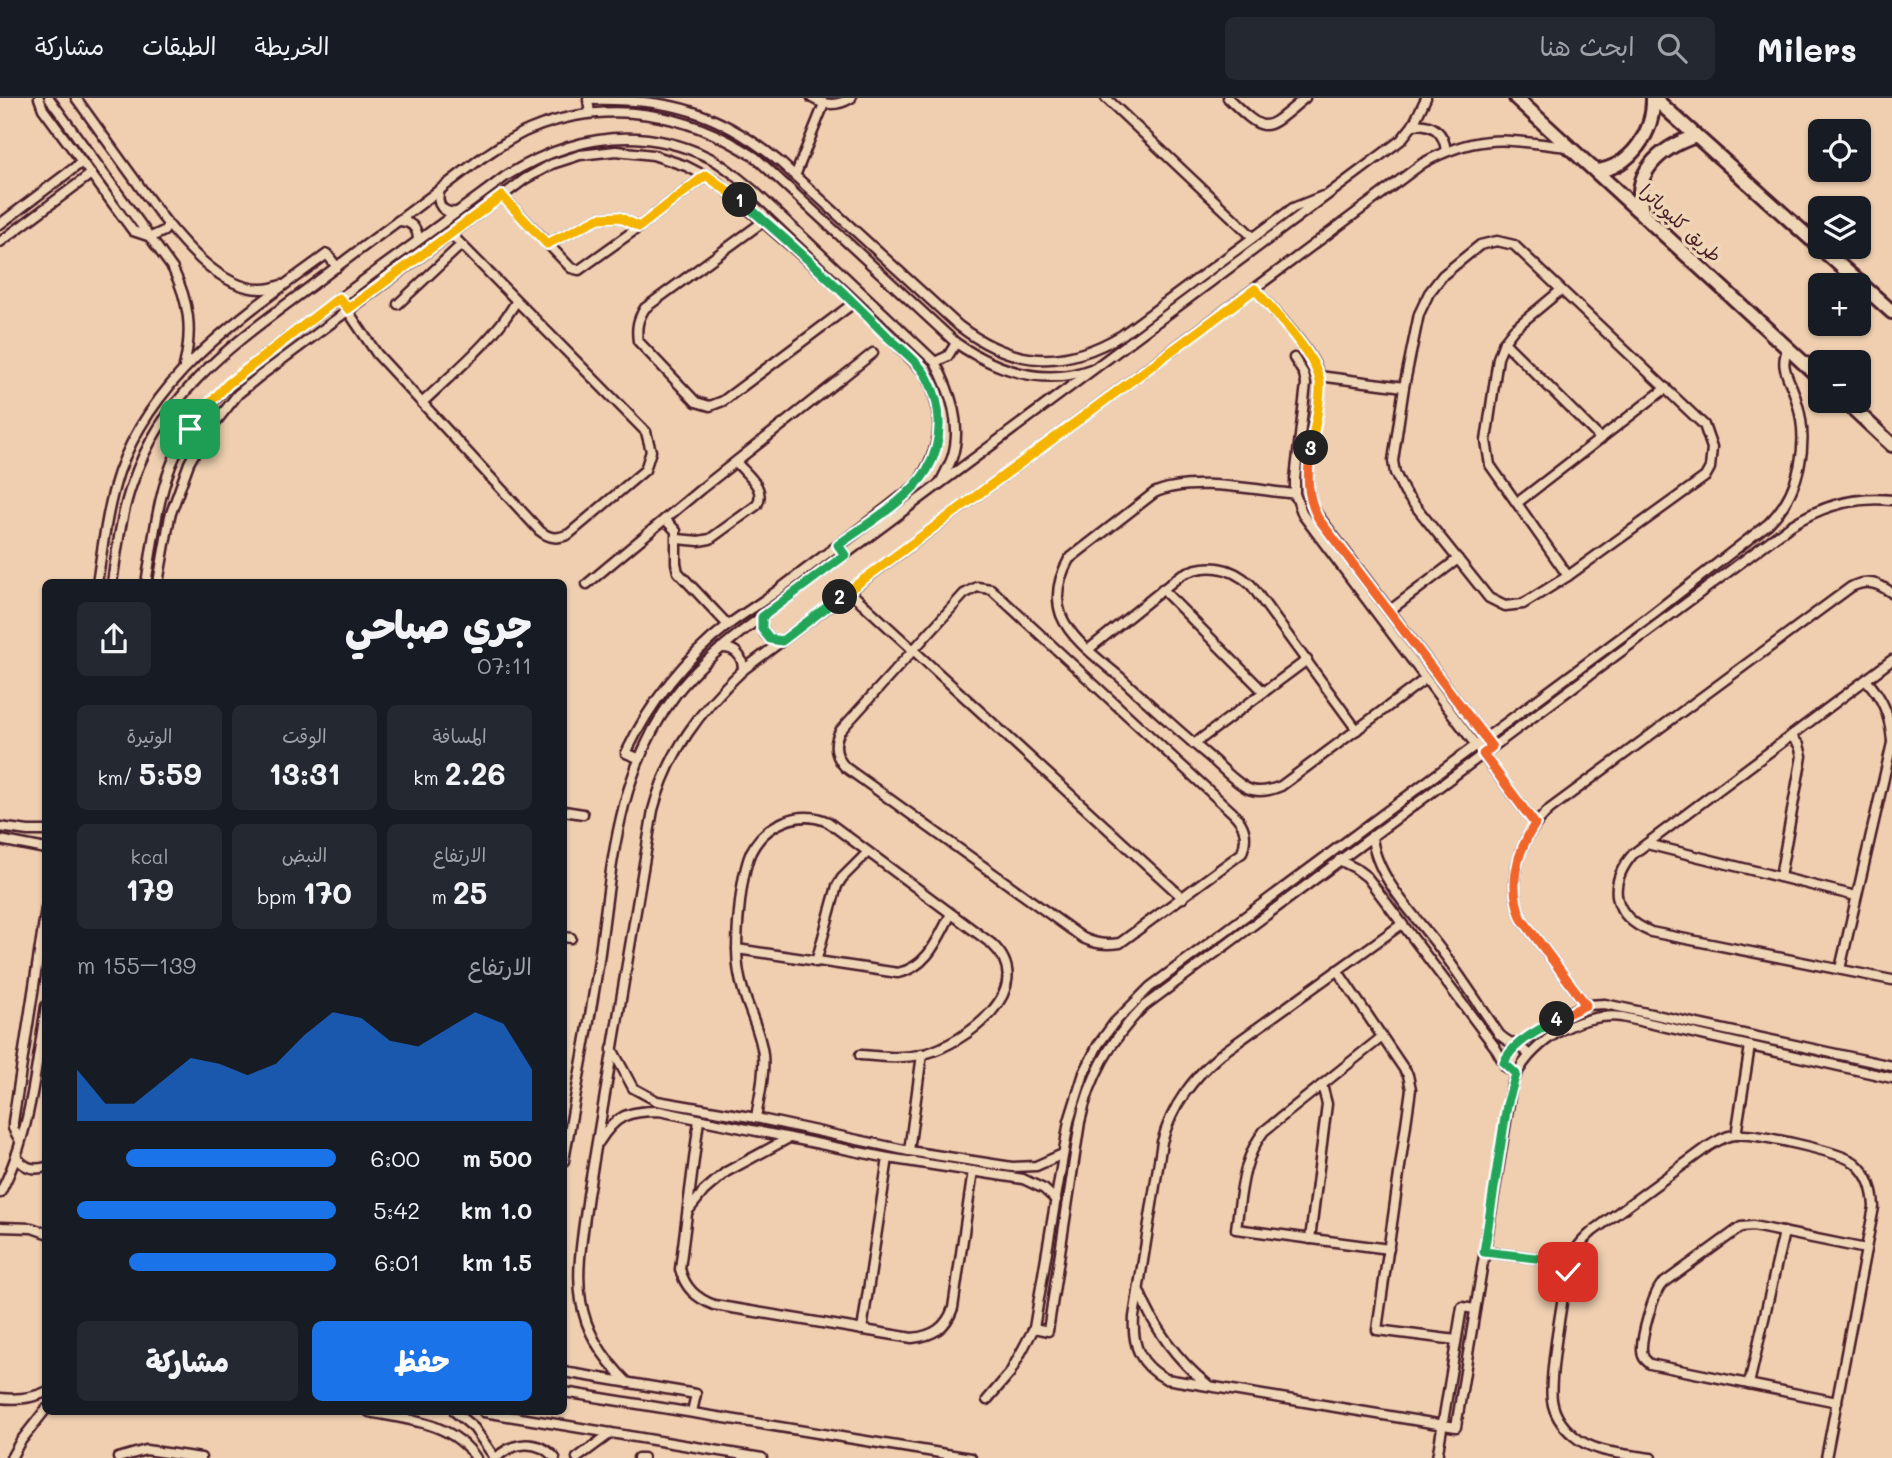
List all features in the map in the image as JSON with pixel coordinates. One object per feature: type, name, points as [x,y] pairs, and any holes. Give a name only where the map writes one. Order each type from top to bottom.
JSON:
[{"type":"main road","name":"طريق كليوباترا","points":[[1516,98],[1808,367]]},
{"type":"main road","points":[[1654,98],[1892,312]]},
{"type":"main road","points":[[1596,171],[1606,170],[1622,161],[1643,139],[1652,119],[1654,98]]},
{"type":"main road","points":[[1643,214],[1639,196],[1647,170],[1667,150],[1696,136]]},
{"type":"main road","points":[[1858,413],[1892,444]]},
{"type":"street","points":[[39,98],[43,109],[133,231],[151,237],[164,231],[168,225]]},
{"type":"street","points":[[49,98],[151,237],[184,290],[188,309],[189,348],[184,367]]},
{"type":"street","points":[[76,98],[168,225],[196,255],[228,278],[243,285],[268,288],[290,281]]},
{"type":"street","points":[[1106,98],[1252,237]]},
{"type":"street","points":[[1228,98],[1252,121],[1261,125],[1271,124],[1305,98]]},
{"type":"street","points":[[567,1144],[627,788],[638,758],[657,721],[677,693],[720,648],[1401,140],[1413,125],[1426,98]]},
{"type":"street","points":[[590,113],[588,100],[636,99],[693,110],[725,123],[755,141],[959,326],[979,341],[1001,352],[1026,359],[1051,360],[1100,348],[1122,335],[1293,208],[1329,194]]},
{"type":"street","points":[[795,176],[817,100],[848,99]]},
{"type":"street","points":[[114,579],[122,523],[141,461],[163,420],[191,384],[222,353],[490,153],[530,129],[551,121],[590,113],[640,112],[677,119],[712,132],[755,157],[956,343],[977,358],[1001,368],[1051,376],[1077,374],[1100,365]]},
{"type":"street","points":[[1413,125],[1429,125],[1436,129],[1445,143],[1446,151]]},
{"type":"street","points":[[146,579],[165,483],[176,456],[190,429],[228,384],[339,298],[506,176],[534,158],[590,140],[637,138],[664,142],[710,158],[723,166],[811,244],[852,286],[935,362],[950,391],[956,424],[952,457],[938,486]]},
{"type":"street","points":[[628,1383],[600,1352],[588,1331],[578,1283],[580,1258],[650,826],[662,781],[691,726],[743,670],[1423,163],[1446,151],[1496,139],[1570,148]]},
{"type":"street","points":[[159,579],[170,516],[178,489],[203,438],[219,415],[245,388],[450,233],[552,164],[580,155],[617,151],[653,155],[686,166],[717,182],[764,220],[855,302],[927,376],[935,393],[939,432],[928,468],[917,484],[728,625],[694,655],[652,705],[625,753],[638,758]]},
{"type":"street","points":[[0,224],[82,162]]},
{"type":"street","points":[[0,243],[91,174]]},
{"type":"street","points":[[502,196],[573,270],[579,270],[706,175]]},
{"type":"street","points":[[440,190],[438,200],[443,209],[458,212]]},
{"type":"street","points":[[547,244],[599,218],[619,217],[639,227]]},
{"type":"street","points":[[764,220],[645,308],[639,318],[636,329],[638,341],[696,402],[710,406],[723,401],[855,302]]},
{"type":"street","points":[[398,221],[409,222],[416,230],[418,240]]},
{"type":"street","points":[[339,298],[377,354],[540,531],[551,538],[569,534],[645,470],[651,451],[646,432],[450,233]]},
{"type":"street","points":[[1497,241],[1514,246],[1561,290],[1704,425],[1710,436],[1712,458],[1705,477],[1568,576],[1523,604],[1505,606],[1489,598],[1405,493],[1395,473],[1394,449],[1404,387],[1419,314],[1429,293],[1443,275],[1480,244],[1497,241]]},
{"type":"street","points":[[398,304],[460,246]]},
{"type":"street","points":[[864,257],[874,249]]},
{"type":"street","points":[[98,579],[112,496],[126,456],[163,392],[184,367],[221,334],[327,254],[337,267]]},
{"type":"street","points":[[844,292],[852,286]]},
{"type":"street","points":[[1255,289],[1309,355],[1319,376],[1320,390],[1307,475],[1308,492],[1314,510],[1492,747]]},
{"type":"street","points":[[1561,290],[1514,329],[1504,342],[1498,358],[1486,441],[1490,465],[1568,576]]},
{"type":"street","points":[[1180,292],[1188,300]]},
{"type":"street","points":[[422,402],[486,342],[516,302]]},
{"type":"street","points":[[1504,342],[1601,439]]},
{"type":"street","points":[[935,362],[948,356],[956,343]]},
{"type":"street","points":[[1777,516],[1794,483],[1802,445],[1799,409],[1784,369],[1784,356],[1788,348]]},
{"type":"street","points":[[587,584],[873,353]]},
{"type":"street","points":[[1294,358],[1300,365],[1306,384],[1295,494],[1303,515],[1535,824]]},
{"type":"street","points":[[1319,376],[1404,387]]},
{"type":"street","points":[[1517,503],[1666,388]]},
{"type":"street","points":[[126,456],[141,461]]},
{"type":"street","points":[[677,539],[710,539],[757,505],[761,497],[759,489],[736,462]]},
{"type":"street","points":[[1295,494],[1191,485],[1166,488],[1154,493],[1069,559],[1061,572],[1058,587],[1058,602],[1069,629],[1245,788],[1257,791],[1269,791],[1281,786],[1425,679]]},
{"type":"street","points":[[1034,1328],[1048,1331],[1080,1122],[1091,1083],[1110,1046],[1132,1018],[1157,994],[1790,526],[1814,512],[1842,502],[1892,500]]},
{"type":"street","points":[[1303,515],[1314,510]]},
{"type":"street","points":[[987,1399],[1010,1373],[1034,1328],[1073,1102],[1084,1073],[1105,1034],[1133,1002],[1646,619],[1777,516],[1783,514],[1788,517],[1790,526]]},
{"type":"street","points":[[665,519],[674,528],[677,539],[676,563],[680,576],[728,625]]},
{"type":"street","points":[[838,545],[845,555]]},
{"type":"street","points":[[1389,611],[1458,559]]},
{"type":"street","points":[[1089,649],[1181,575],[1198,568],[1224,569],[1239,575],[1251,585],[1357,730]]},
{"type":"street","points":[[1586,1005],[1522,919],[1515,904],[1513,889],[1522,849],[1535,824],[1550,809],[1851,587],[1871,582],[1892,593]]},
{"type":"street","points":[[977,587],[991,589],[1241,821],[1246,842],[1242,853],[1120,943],[1094,944],[1083,938],[845,767],[836,752],[836,737],[840,731],[913,650],[964,594],[977,587]]},
{"type":"street","points":[[1162,589],[1264,692]]},
{"type":"street","points":[[849,591],[1183,898]]},
{"type":"street","points":[[762,617],[765,635],[770,639],[782,641]]},
{"type":"street","points":[[720,648],[737,653],[743,663],[743,670]]},
{"type":"street","points":[[1194,744],[1307,660]]},
{"type":"street","points":[[1892,660],[1633,854],[1622,867],[1617,883],[1618,899],[1624,914],[1636,925],[1651,932],[1892,979]]},
{"type":"street","points":[[1840,969],[1892,742],[1891,724],[1885,707],[1866,680]]},
{"type":"street","points":[[1780,877],[1802,756],[1799,745],[1791,736]]},
{"type":"street","points":[[567,811],[583,814]]},
{"type":"street","points":[[756,1118],[763,1078],[763,1055],[757,1028],[741,986],[737,949],[748,861],[759,840],[770,829],[794,819],[815,818],[828,822],[997,948],[1006,965],[1006,986],[998,1003],[972,1030],[950,1044],[922,1054],[897,1058],[860,1055]]},
{"type":"street","points":[[0,827],[42,831]]},
{"type":"street","points":[[1372,836],[1374,853],[1381,871],[1443,953],[1499,1034],[1529,1055]]},
{"type":"street","points":[[0,840],[42,848]]},
{"type":"street","points":[[1647,844],[1856,897]]},
{"type":"street","points":[[816,962],[836,886],[868,852]]},
{"type":"street","points":[[1339,860],[1367,877],[1495,1047],[1504,1063],[1516,1074]]},
{"type":"street","points":[[737,949],[891,974],[905,972],[918,965],[929,954],[951,914]]},
{"type":"street","points":[[1402,924],[1221,1054],[1182,1095],[1170,1119],[1163,1142],[1133,1334],[1143,1362],[1166,1379],[1456,1427],[1507,1105],[1516,1074],[1529,1055],[1545,1042],[1592,1017],[1615,1016],[1892,1078]]},
{"type":"street","points":[[20,1141],[13,1122],[42,934]]},
{"type":"street","points":[[1337,970],[1408,1075],[1412,1089],[1377,1330],[1456,1340]]},
{"type":"street","points":[[1504,1063],[1516,1046],[1569,1012],[1586,1005],[1605,1004],[1892,1066]]},
{"type":"street","points":[[1671,1028],[1675,1018]]},
{"type":"street","points":[[0,1193],[20,1141],[42,1030]]},
{"type":"street","points":[[1382,1037],[1264,1131],[1250,1154],[1236,1229],[1389,1249]]},
{"type":"street","points":[[1794,1056],[1797,1045]]},
{"type":"street","points":[[1736,1135],[1750,1046]]},
{"type":"street","points":[[612,1049],[628,1082],[645,1097],[682,1106],[756,1118],[909,1151],[1023,1167],[1045,1164],[1063,1154]]},
{"type":"street","points":[[909,1151],[922,1054]]},
{"type":"street","points":[[1841,1067],[1844,1055]]},
{"type":"street","points":[[1310,1239],[1327,1104],[1322,1085]]},
{"type":"street","points":[[596,1147],[617,1119],[628,1113],[659,1111],[888,1158],[1023,1179],[1044,1189],[1056,1200]]},
{"type":"street","points":[[699,1120],[680,1269],[687,1286],[702,1300],[714,1305],[862,1331],[923,1337],[932,1334],[945,1324],[953,1308],[973,1171]]},
{"type":"street","points":[[1651,1458],[1594,1448],[1575,1437],[1557,1415],[1552,1401],[1551,1380],[1570,1262],[1582,1241],[1593,1231],[1709,1146],[1721,1138],[1736,1135],[1755,1136],[1843,1156],[1855,1163],[1869,1181],[1873,1192],[1874,1207],[1826,1458]]},
{"type":"street","points":[[687,1213],[704,1191],[726,1172],[789,1138]]},
{"type":"street","points":[[16,1156],[26,1166],[42,1167]]},
{"type":"street","points":[[862,1331],[888,1158]]},
{"type":"street","points":[[0,1227],[9,1225],[42,1232]]},
{"type":"street","points":[[1837,1402],[1650,1364],[1643,1357],[1642,1347],[1654,1297],[1666,1281],[1741,1227],[1754,1226],[1866,1249]]},
{"type":"street","points":[[1749,1384],[1784,1232]]},
{"type":"street","points":[[1484,1252],[1570,1262]]},
{"type":"street","points":[[1138,1289],[1150,1316],[1166,1341],[1185,1364],[1209,1386]]},
{"type":"street","points":[[1437,1458],[1462,1307],[1475,1309]]},
{"type":"street","points":[[567,1373],[696,1394],[692,1412]]},
{"type":"street","points":[[567,1392],[969,1458]]},
{"type":"street","points":[[0,1398],[14,1400],[42,1394]]},
{"type":"street","points":[[11,1458],[42,1414]]},
{"type":"street","points":[[382,1415],[444,1429],[468,1446],[476,1458]]},
{"type":"street","points":[[459,1415],[474,1428],[496,1458],[515,1445],[527,1444],[539,1446],[555,1458]]},
{"type":"street","points":[[502,1415],[762,1458]]},
{"type":"street","points":[[577,1458],[611,1433]]},
{"type":"street","points":[[118,1458],[146,1450],[165,1455],[201,1458]]},
{"type":"route","points":[[190,429],[228,384],[339,298],[348,309],[502,196],[547,244],[592,220],[607,216],[619,217],[639,227],[706,175],[764,220],[844,292],[927,376],[935,393],[939,412],[935,450],[928,468],[917,484],[838,545],[845,555],[762,617],[765,635],[770,639],[782,641],[1255,289],[1309,355],[1319,376],[1320,390],[1307,475],[1308,492],[1318,518],[1492,747],[1483,754],[1535,824],[1522,849],[1513,889],[1515,904],[1522,919],[1586,1005],[1569,1012],[1516,1046],[1505,1059],[1506,1067],[1516,1074],[1507,1105],[1484,1252],[1570,1262],[1568,1272]]}]
